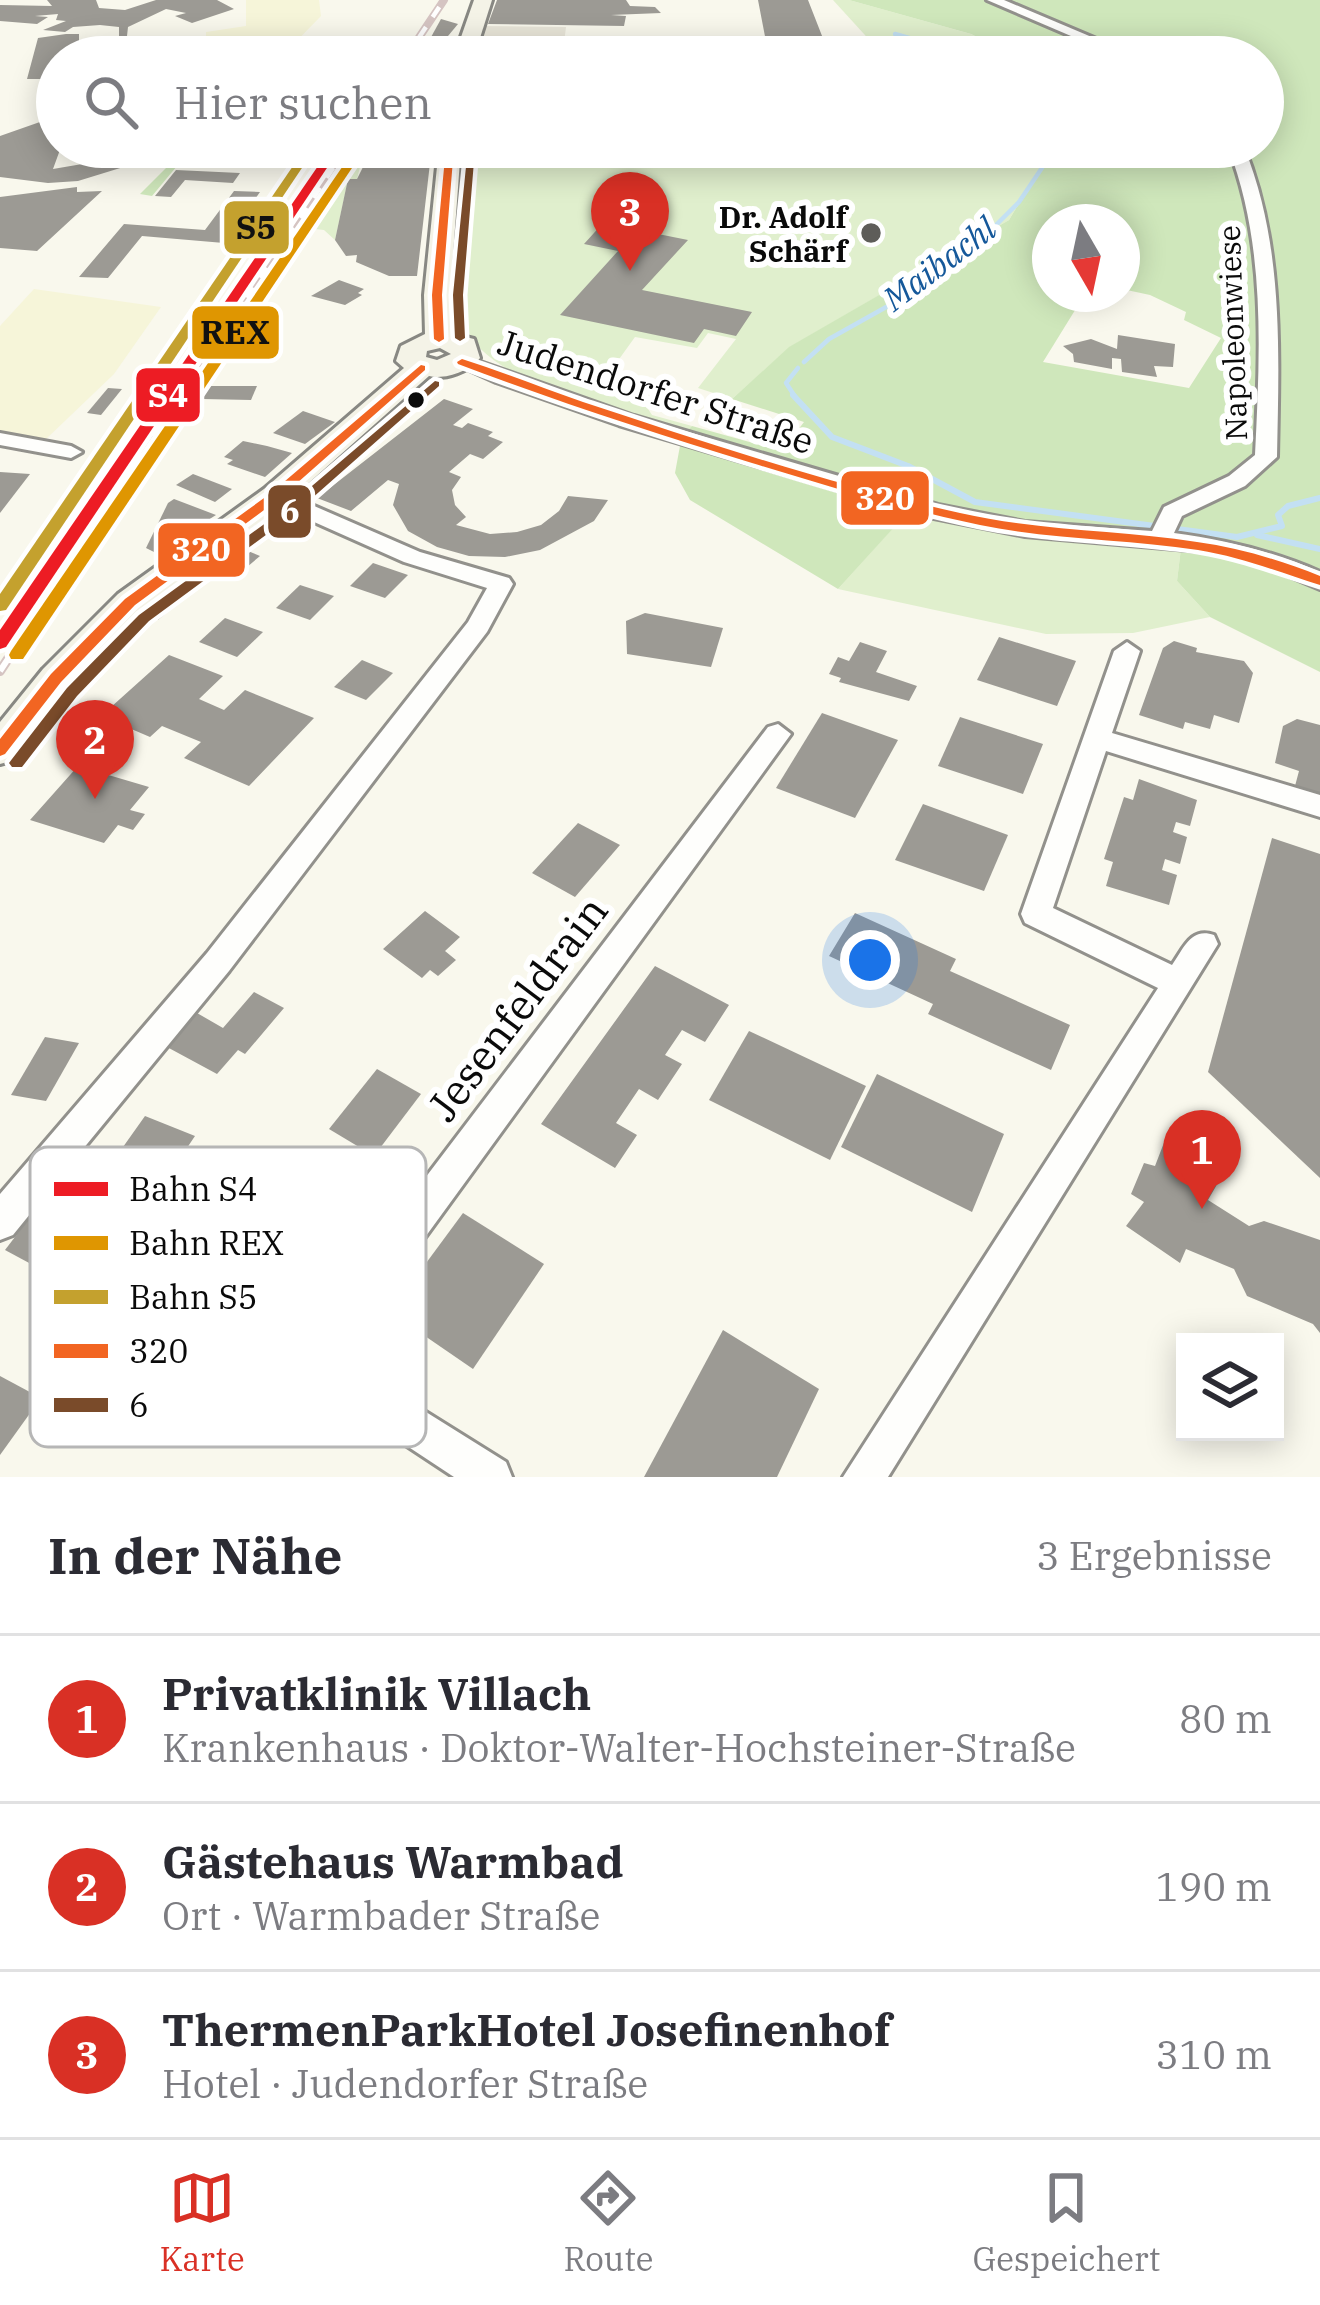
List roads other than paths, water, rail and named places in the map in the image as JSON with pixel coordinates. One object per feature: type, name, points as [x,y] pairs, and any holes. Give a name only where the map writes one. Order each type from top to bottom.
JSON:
[{"type":"street","points":[[471,36],[483,0]]},
{"type":"street","points":[[993,0],[1081,36]]},
{"type":"street","points":[[0,750],[56,678],[116,615],[275,496],[430,353],[449,168]]},
{"type":"street","name":"Napoleonwiese","points":[[1164,528],[1172,512],[1237,481],[1266,457],[1258,208],[1244,168]]},
{"type":"street","points":[[430,353],[447,368],[462,362]]},
{"type":"street","name":"Judendorfer Straße","points":[[462,362],[627,423],[904,503],[1024,529],[1164,528],[1281,560],[1320,581]]},
{"type":"street","points":[[0,439],[71,452]]},
{"type":"street","points":[[64,1147],[218,962],[478,626],[501,584],[412,557],[275,496]]},
{"type":"street","points":[[1127,651],[1036,914],[1178,983]]},
{"type":"street","name":"Jesenfeldrain","points":[[426,1206],[778,734]]},
{"type":"street","points":[[1097,738],[1320,806]]},
{"type":"street","points":[[864,1477],[1203,944]]},
{"type":"street","points":[[0,1222],[30,1188]]},
{"type":"street","points":[[426,1436],[491,1477]]},
{"type":"waterway","name":"Maibachl","points":[[895,34],[902,36]]},
{"type":"waterway","name":"Maibachl","points":[[804,362],[829,339],[888,306],[994,227],[1019,202],[1042,168]]},
{"type":"waterway","name":"Maibachl","points":[[796,398],[786,383],[798,368]]},
{"type":"waterway","name":"Maibachl","points":[[793,395],[832,437],[908,466],[975,502],[1237,537],[1282,526],[1278,515],[1288,506],[1320,498]]},
{"type":"waterway","points":[[1257,535],[1320,549]]},
{"type":"railway","points":[[420,36],[444,0]]},
{"type":"railway","points":[[181,398],[333,168]]},
{"type":"railway","points":[[0,671],[182,395]]},
{"type":"rail line","name":"S5","points":[[0,606],[297,168]]},
{"type":"rail line","name":"S4","points":[[0,643],[322,168]]},
{"type":"rail line","name":"REX","points":[[17,655],[347,168]]},
{"type":"place","name":"Dr. Adolf Schärf","points":[[871,233]]},
{"type":"place","name":"ThermenParkHotel Josefinenhof","points":[[630,271]]},
{"type":"place","name":"Gästehaus Warmbad","points":[[95,799]]},
{"type":"place","name":"Privatklinik Villach","points":[[1202,1209]]}]
